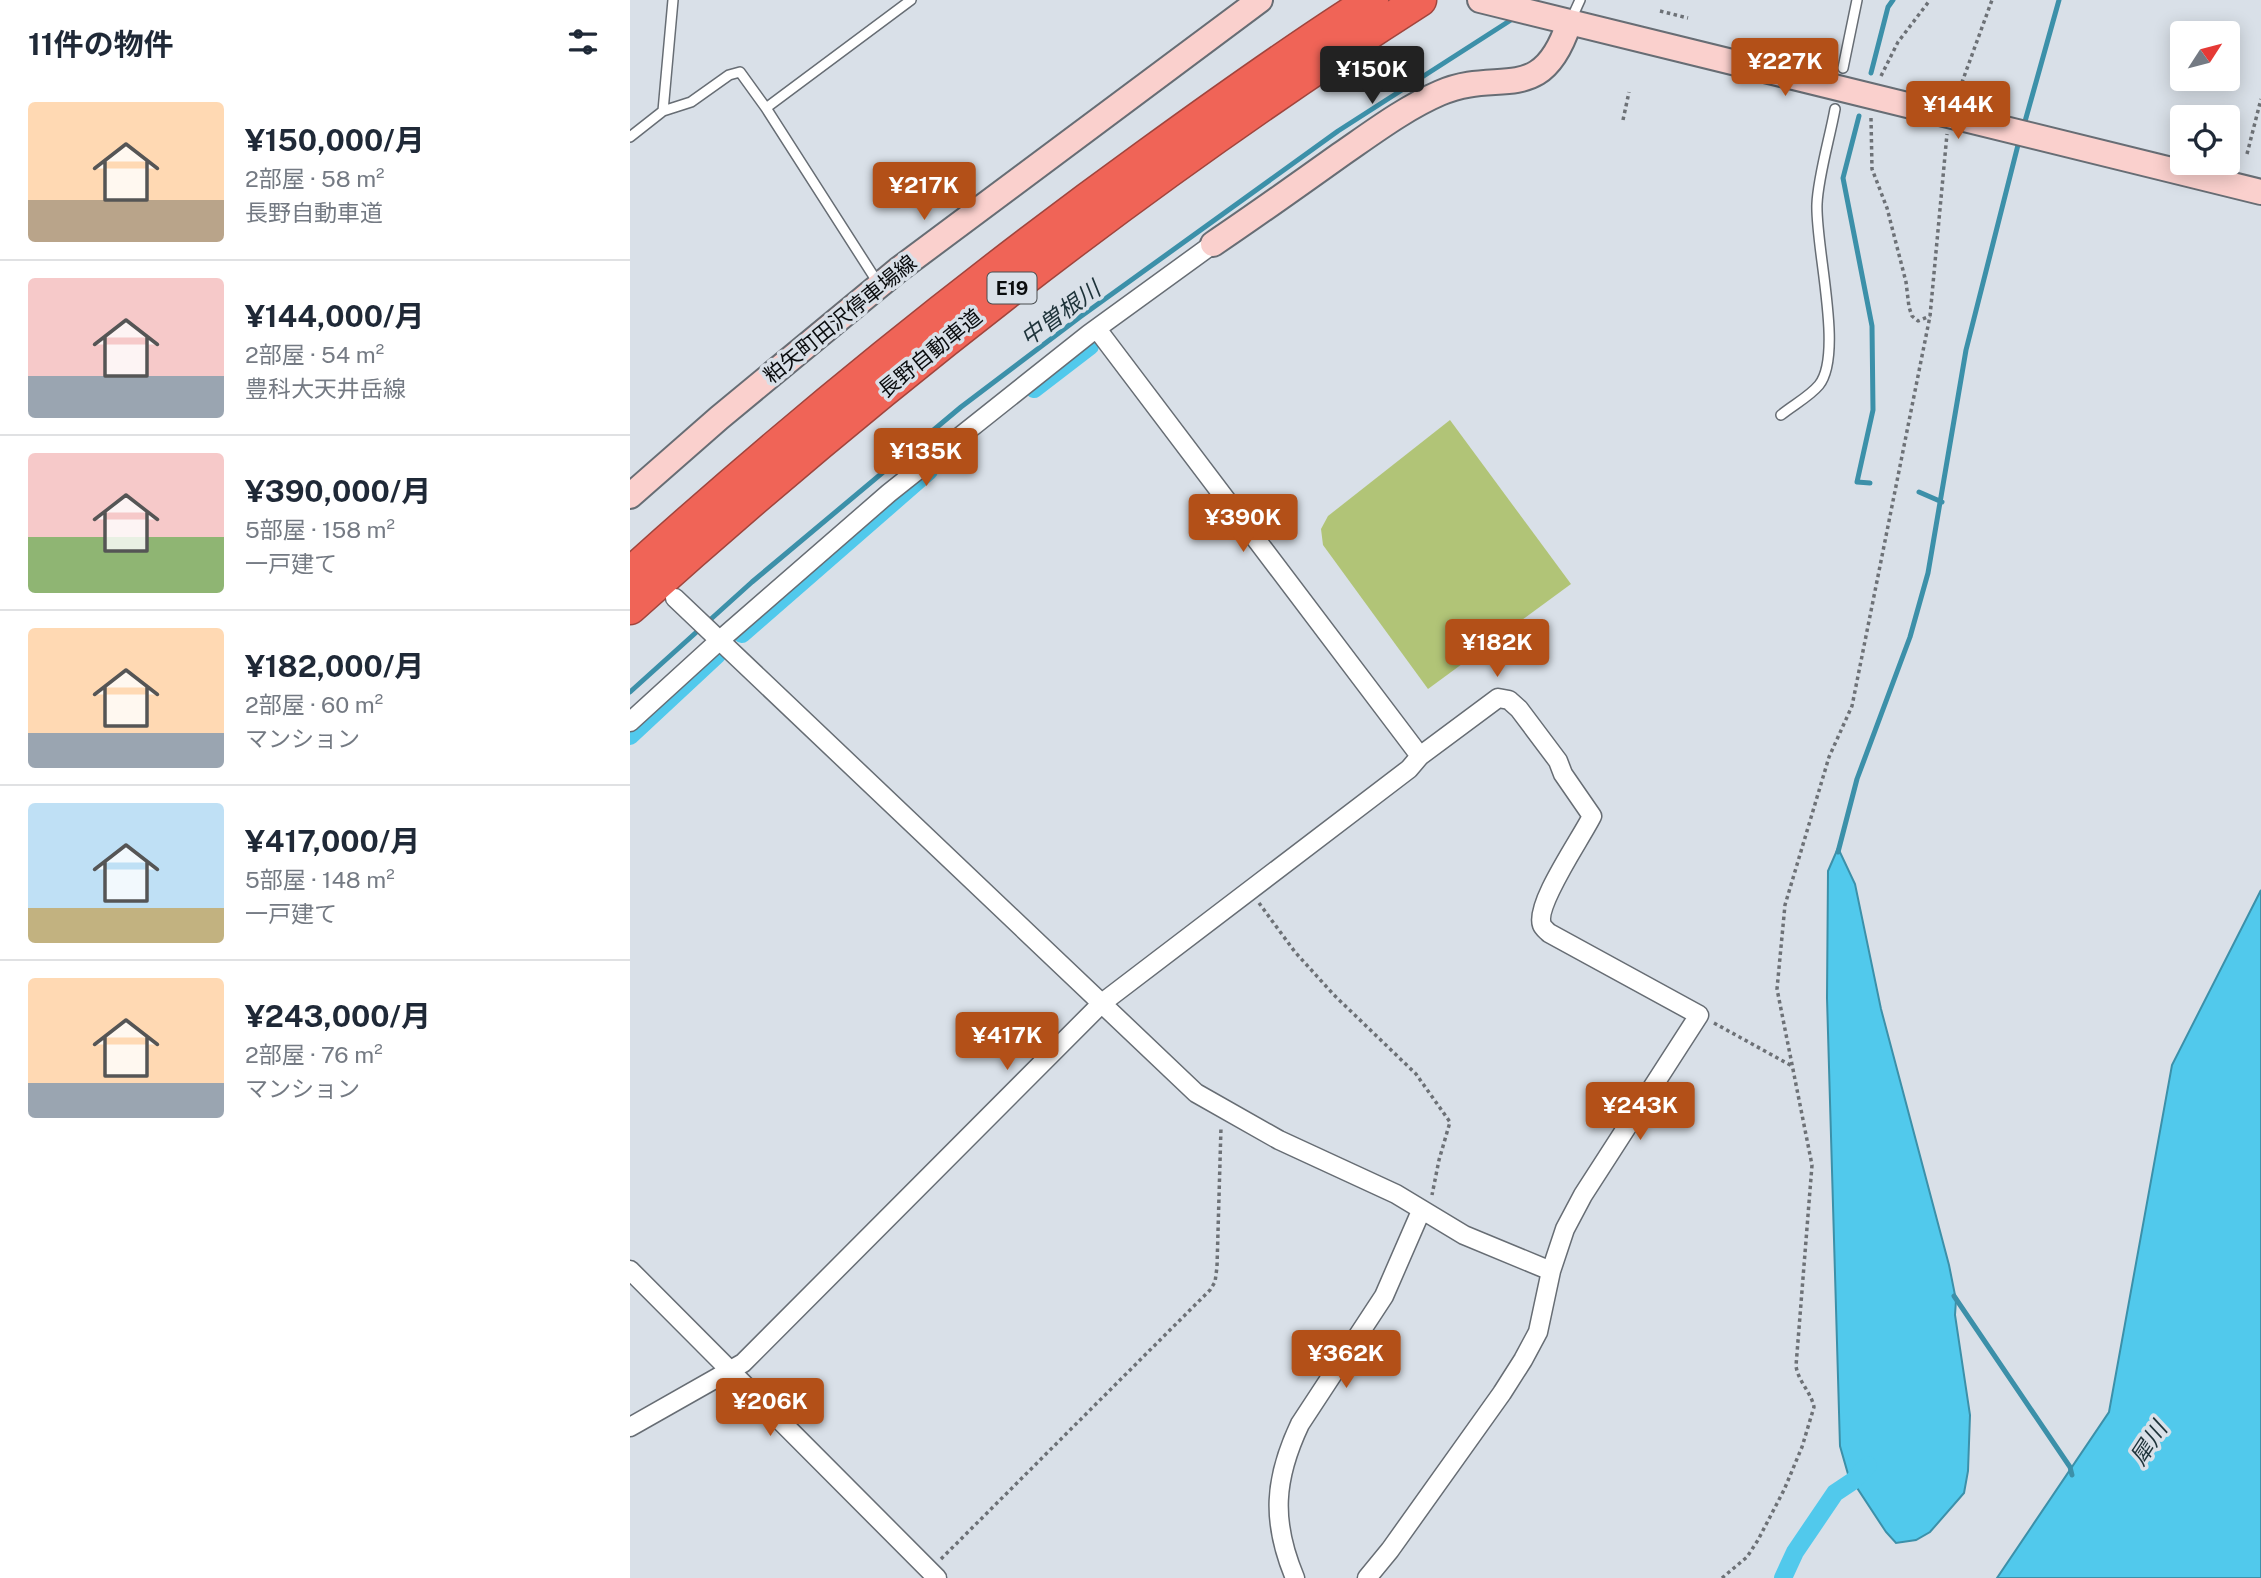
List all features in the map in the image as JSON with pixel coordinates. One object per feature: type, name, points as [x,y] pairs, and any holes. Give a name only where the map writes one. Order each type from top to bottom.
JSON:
[{"type":"highway","name":"長野自動車道","points":[[630,574],[791,433],[991,272],[1225,99],[1372,0]]},
{"type":"highway","name":"長野自動車道","points":[[630,608],[807,454],[1006,293],[1231,127],[1420,0]]},
{"type":"main road","name":"粕矢町田沢停車場線","points":[[630,496],[719,418],[879,286],[1260,0]]},
{"type":"main road","points":[[1480,0],[2261,192]]},
{"type":"main road","points":[[1213,244],[1420,103],[1459,86],[1508,83],[1529,78],[1544,68],[1556,55],[1569,23]]},
{"type":"street","points":[[630,722],[717,637],[888,493],[1097,329],[1213,244]]},
{"type":"street","points":[[1097,329],[1420,756]]},
{"type":"street","points":[[674,598],[1196,1093],[1279,1140],[1396,1194],[1464,1235],[1551,1271]]},
{"type":"street","points":[[630,1427],[730,1371],[753,1353],[1102,1003],[1498,698],[1510,700],[1558,761],[1563,774],[1592,816],[1549,892],[1541,925],[1549,933],[1699,1015],[1583,1195],[1565,1229],[1551,1271],[1538,1332],[1523,1360],[1454,1461],[1367,1578]]},
{"type":"street","points":[[1295,1578],[1285,1555],[1278,1523],[1278,1497],[1290,1446],[1300,1424],[1384,1296],[1421,1211]]},
{"type":"street","points":[[630,1270],[934,1574]]},
{"type":"lane","points":[[663,111],[673,0]]},
{"type":"lane","points":[[766,107],[911,0]]},
{"type":"lane","points":[[1569,23],[1580,0]]},
{"type":"lane","points":[[1843,68],[1857,0]]},
{"type":"lane","points":[[630,137],[663,111],[691,102],[729,75],[740,72],[766,107],[879,286]]},
{"type":"lane","points":[[1781,415],[1821,383],[1826,368],[1830,317],[1819,247],[1816,203],[1835,109]]},
{"type":"path","points":[[1881,76],[1898,42],[1930,0]]},
{"type":"path","points":[[1722,1578],[1746,1557],[1758,1540],[1789,1480],[1814,1407],[1797,1375],[1796,1366],[1812,1165],[1777,989],[1785,905],[1829,757],[1852,706],[1930,316],[1947,135],[1951,115],[1992,0]]},
{"type":"path","points":[[1660,11],[1688,18]]},
{"type":"path","points":[[1623,120],[1629,92]]},
{"type":"path","points":[[2247,154],[2261,99]]},
{"type":"path","points":[[1871,118],[1872,169],[1887,208],[1906,282],[1909,307],[1917,321],[1930,316]]},
{"type":"path","points":[[1250,890],[1295,952],[1334,995],[1416,1074],[1450,1122],[1438,1160],[1431,1201],[1421,1211]]},
{"type":"path","points":[[1699,1015],[1792,1066]]},
{"type":"path","points":[[934,1574],[1215,1282],[1222,1109]]},
{"type":"green space","points":[[1450,420],[1571,584],[1428,689],[1323,545],[1321,529],[1328,516]]},
{"type":"water","points":[[1838,848],[1855,884],[1881,1009],[1949,1265],[1970,1415],[1968,1471],[1964,1493],[1930,1532],[1916,1540],[1896,1543],[1848,1474],[1840,1446],[1827,998],[1828,871]]},
{"type":"water","name":"犀川","points":[[2261,890],[2261,1578],[1997,1578],[2109,1412],[2172,1065]]},
{"type":"waterway","points":[[1871,73],[1888,7],[1893,0]]},
{"type":"waterway","points":[[2024,125],[2059,0]]},
{"type":"waterway","name":"中曽根川","points":[[630,692],[752,582],[961,407],[1080,317],[1338,131],[1514,18]]},
{"type":"waterway","points":[[1859,116],[1843,178],[1872,326],[1873,410],[1857,482],[1870,483]]},
{"type":"waterway","points":[[1838,852],[1857,779],[1910,637],[1928,573],[1966,350],[2019,141]]},
{"type":"waterway","points":[[1034,389],[1090,346]]},
{"type":"waterway","points":[[742,634],[929,471]]},
{"type":"waterway","points":[[1919,492],[1942,502]]},
{"type":"waterway","points":[[630,736],[717,655]]},
{"type":"waterway","points":[[1954,1296],[2070,1467],[2072,1475]]},
{"type":"waterway","points":[[1783,1578],[1795,1552],[1835,1493],[1853,1481],[1868,1465]]}]
